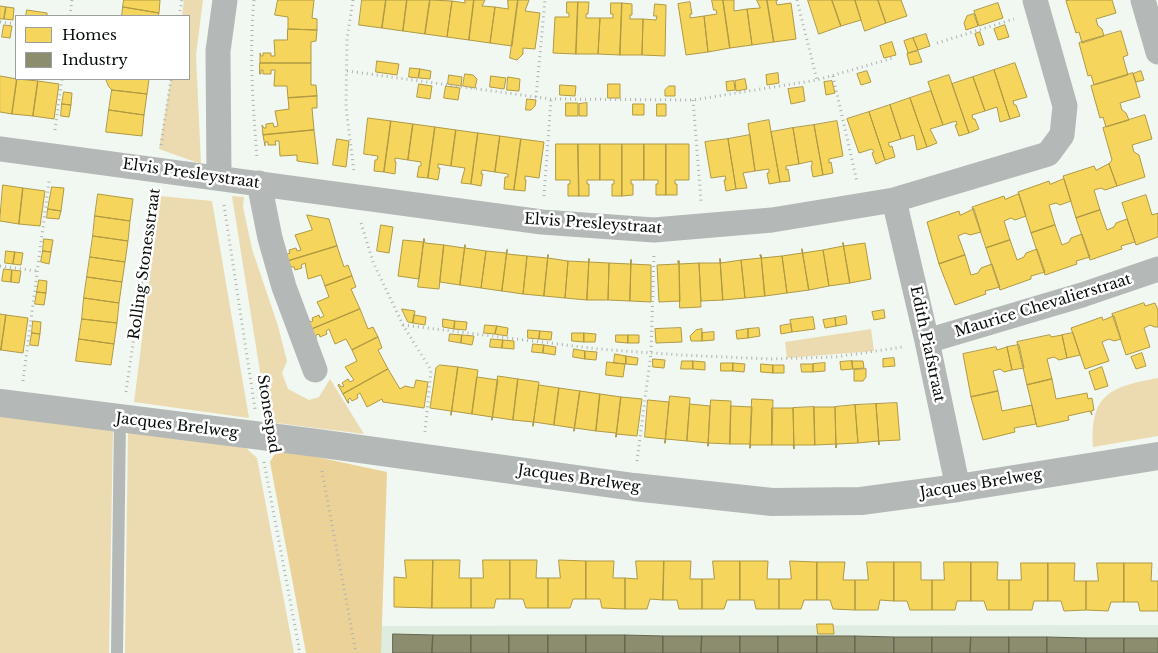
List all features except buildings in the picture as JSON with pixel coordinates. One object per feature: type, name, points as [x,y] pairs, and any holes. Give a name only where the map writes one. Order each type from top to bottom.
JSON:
[{"type":"street","points":[[219,177],[218,51],[225,0]]},
{"type":"street","points":[[1143,0],[1158,52]]},
{"type":"street","name":"Elvis Presleystraat","points":[[0,149],[542,222],[654,230],[772,220],[894,200],[1048,154],[1062,135],[1065,106],[1037,5]]},
{"type":"street","points":[[259,183],[270,238],[284,288],[315,370]]},
{"type":"street","name":"Edith Piafstraat","points":[[894,200],[928,341],[958,488]]},
{"type":"street","name":"Maurice Chevalierstraat","points":[[928,341],[1082,295],[1158,269]]},
{"type":"street","name":"Jacques Brelweg","points":[[10,405],[316,443],[634,487],[772,502],[861,501],[958,488],[1158,456]]},
{"type":"lane","points":[[117,653],[120,418]]},
{"type":"path","points":[[70,15],[72,0]]},
{"type":"path","points":[[179,15],[182,0]]},
{"type":"path","points":[[254,0],[252,22],[252,91],[259,183]]},
{"type":"path","points":[[353,0],[347,40],[346,107],[359,214],[373,262],[403,325],[431,370],[422,458]]},
{"type":"path","points":[[536,97],[545,0]]},
{"type":"path","points":[[797,0],[816,80]]},
{"type":"path","points":[[937,43],[1037,5]]},
{"type":"path","points":[[0,22],[15,24]]},
{"type":"path","points":[[347,71],[550,99],[693,100],[816,80],[894,58]]},
{"type":"path","points":[[833,76],[862,204]]},
{"type":"path","points":[[10,405],[37,271],[62,80]]},
{"type":"path","name":"Rolling Stonesstraat","points":[[120,418],[129,380],[171,80]]},
{"type":"path","points":[[542,222],[550,99]]},
{"type":"path","points":[[693,100],[703,227]]},
{"type":"path","name":"Stonespad","points":[[219,177],[259,436],[300,653]]},
{"type":"path","points":[[634,487],[650,353],[654,230]]},
{"type":"path","points":[[0,266],[37,271]]},
{"type":"path","points":[[403,325],[598,349],[771,359],[835,357],[907,347],[928,341]]},
{"type":"path","points":[[316,443],[356,653]]},
{"type":"shaded area","points":[[184,0],[203,0],[196,55],[201,164],[159,149],[171,80],[190,80],[190,15],[182,15]]},
{"type":"shaded area","points":[[160,196],[212,201],[249,418],[134,402]]},
{"type":"shaded area","points":[[232,196],[244,197],[243,207],[252,249],[278,326],[287,361],[282,373],[288,389],[309,400],[319,397],[330,379],[364,434],[268,422]]},
{"type":"shaded area","points":[[871,329],[874,351],[787,358],[785,342]]},
{"type":"shaded area","points":[[1158,378],[1158,436],[1093,447],[1095,415],[1100,404],[1107,396],[1128,385]]},
{"type":"shaded area","points":[[0,414],[113,429],[109,653],[0,653]]},
{"type":"shaded area","points":[[128,430],[246,448],[257,458],[294,653],[125,653]]},
{"type":"shaded area","points":[[284,450],[387,472],[381,653],[306,653],[270,462],[274,455]]},
{"type":"shaded area","points":[[1158,625],[1158,653],[380,653],[377,626]]}]
